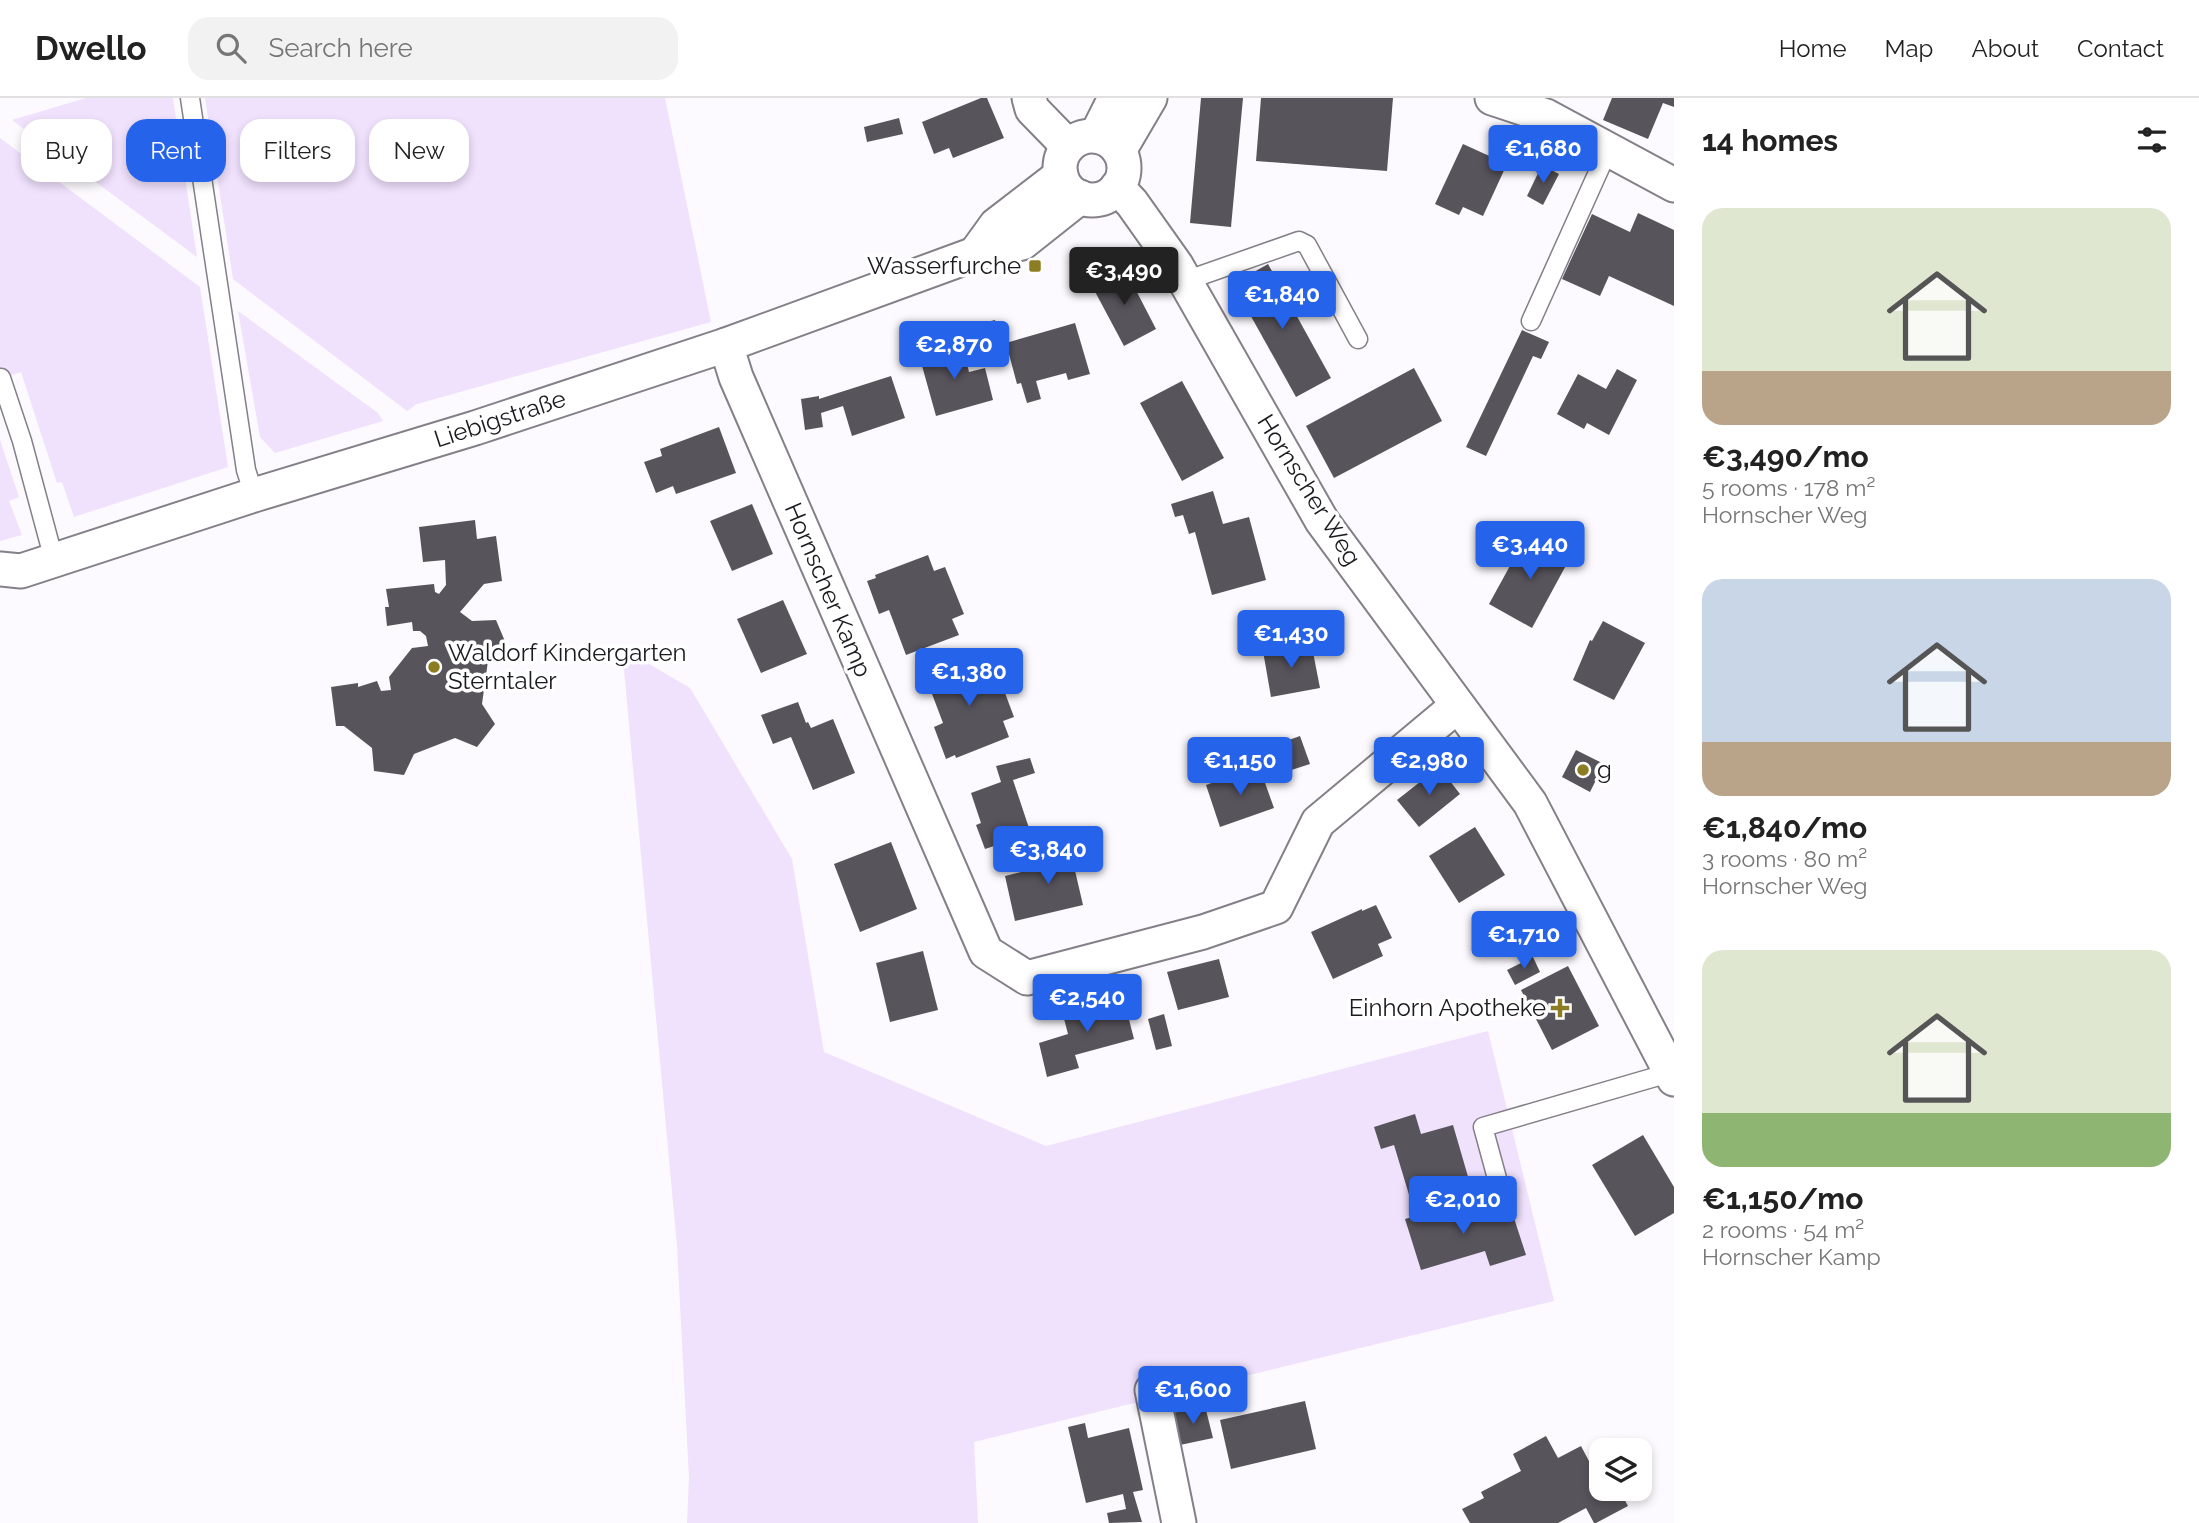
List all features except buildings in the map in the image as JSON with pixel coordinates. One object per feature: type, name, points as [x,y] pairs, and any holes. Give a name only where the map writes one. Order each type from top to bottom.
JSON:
[{"type":"street","points":[[1028,98],[1032,109],[1085,161]]},
{"type":"street","points":[[1085,161],[1115,98]]},
{"type":"street","points":[[1085,161],[1150,98]]},
{"type":"street","points":[[1492,98],[1546,116],[1674,185]]},
{"type":"street","name":"Liebigstraße","points":[[7,576],[254,495],[475,428],[726,345],[975,254],[1022,243],[1085,161],[1101,199],[1117,187]]},
{"type":"street","name":"Hornscher Weg","points":[[1117,187],[1132,203],[1185,281],[1322,521],[1530,803],[1672,1076]]},
{"type":"street","name":"Hornscher Kamp","points":[[726,345],[736,377],[986,952],[1027,978],[1203,932],[1276,907],[1318,822],[1457,706]]},
{"type":"street","points":[[1152,1390],[1179,1523]]},
{"type":"lane","points":[[190,98],[246,470],[254,495]]},
{"type":"lane","points":[[1531,321],[1608,150]]},
{"type":"lane","points":[[1185,281],[1299,241],[1307,245],[1358,339]]},
{"type":"lane","points":[[1,378],[22,441],[54,560]]},
{"type":"lane","points":[[1498,1182],[1483,1127],[1672,1076]]},
{"type":"shaded area","points":[[86,98],[173,98],[176,119],[126,119],[126,182],[186,182],[197,257],[96,182],[112,182],[112,119],[21,119],[21,127],[12,120]]},
{"type":"shaded area","points":[[205,98],[665,98],[711,322],[417,404],[407,411],[233,279],[218,182],[226,182],[226,119],[208,119]]},
{"type":"shaded area","points":[[0,138],[21,154],[21,182],[59,182],[200,287],[228,467],[74,517],[62,482],[57,483],[21,372],[0,379]]},
{"type":"shaded area","points":[[238,311],[378,413],[383,421],[275,453],[260,437]]},
{"type":"shaded area","points":[[0,440],[19,497],[9,501],[22,535],[0,541]]},
{"type":"shaded area","points":[[622,648],[690,688],[792,859],[824,1052],[1046,1146],[1488,1031],[1554,1301],[974,1442],[978,1523],[687,1523],[689,1478],[677,1246]]},
{"type":"place","name":"Wasserfurche","points":[[1035,266]]},
{"type":"place","name":"Waldorf Kindergarten Sterntaler","points":[[434,667]]},
{"type":"place","name":"g","points":[[1583,770]]},
{"type":"place","name":"Einhorn Apotheke","points":[[1560,1008]]}]
